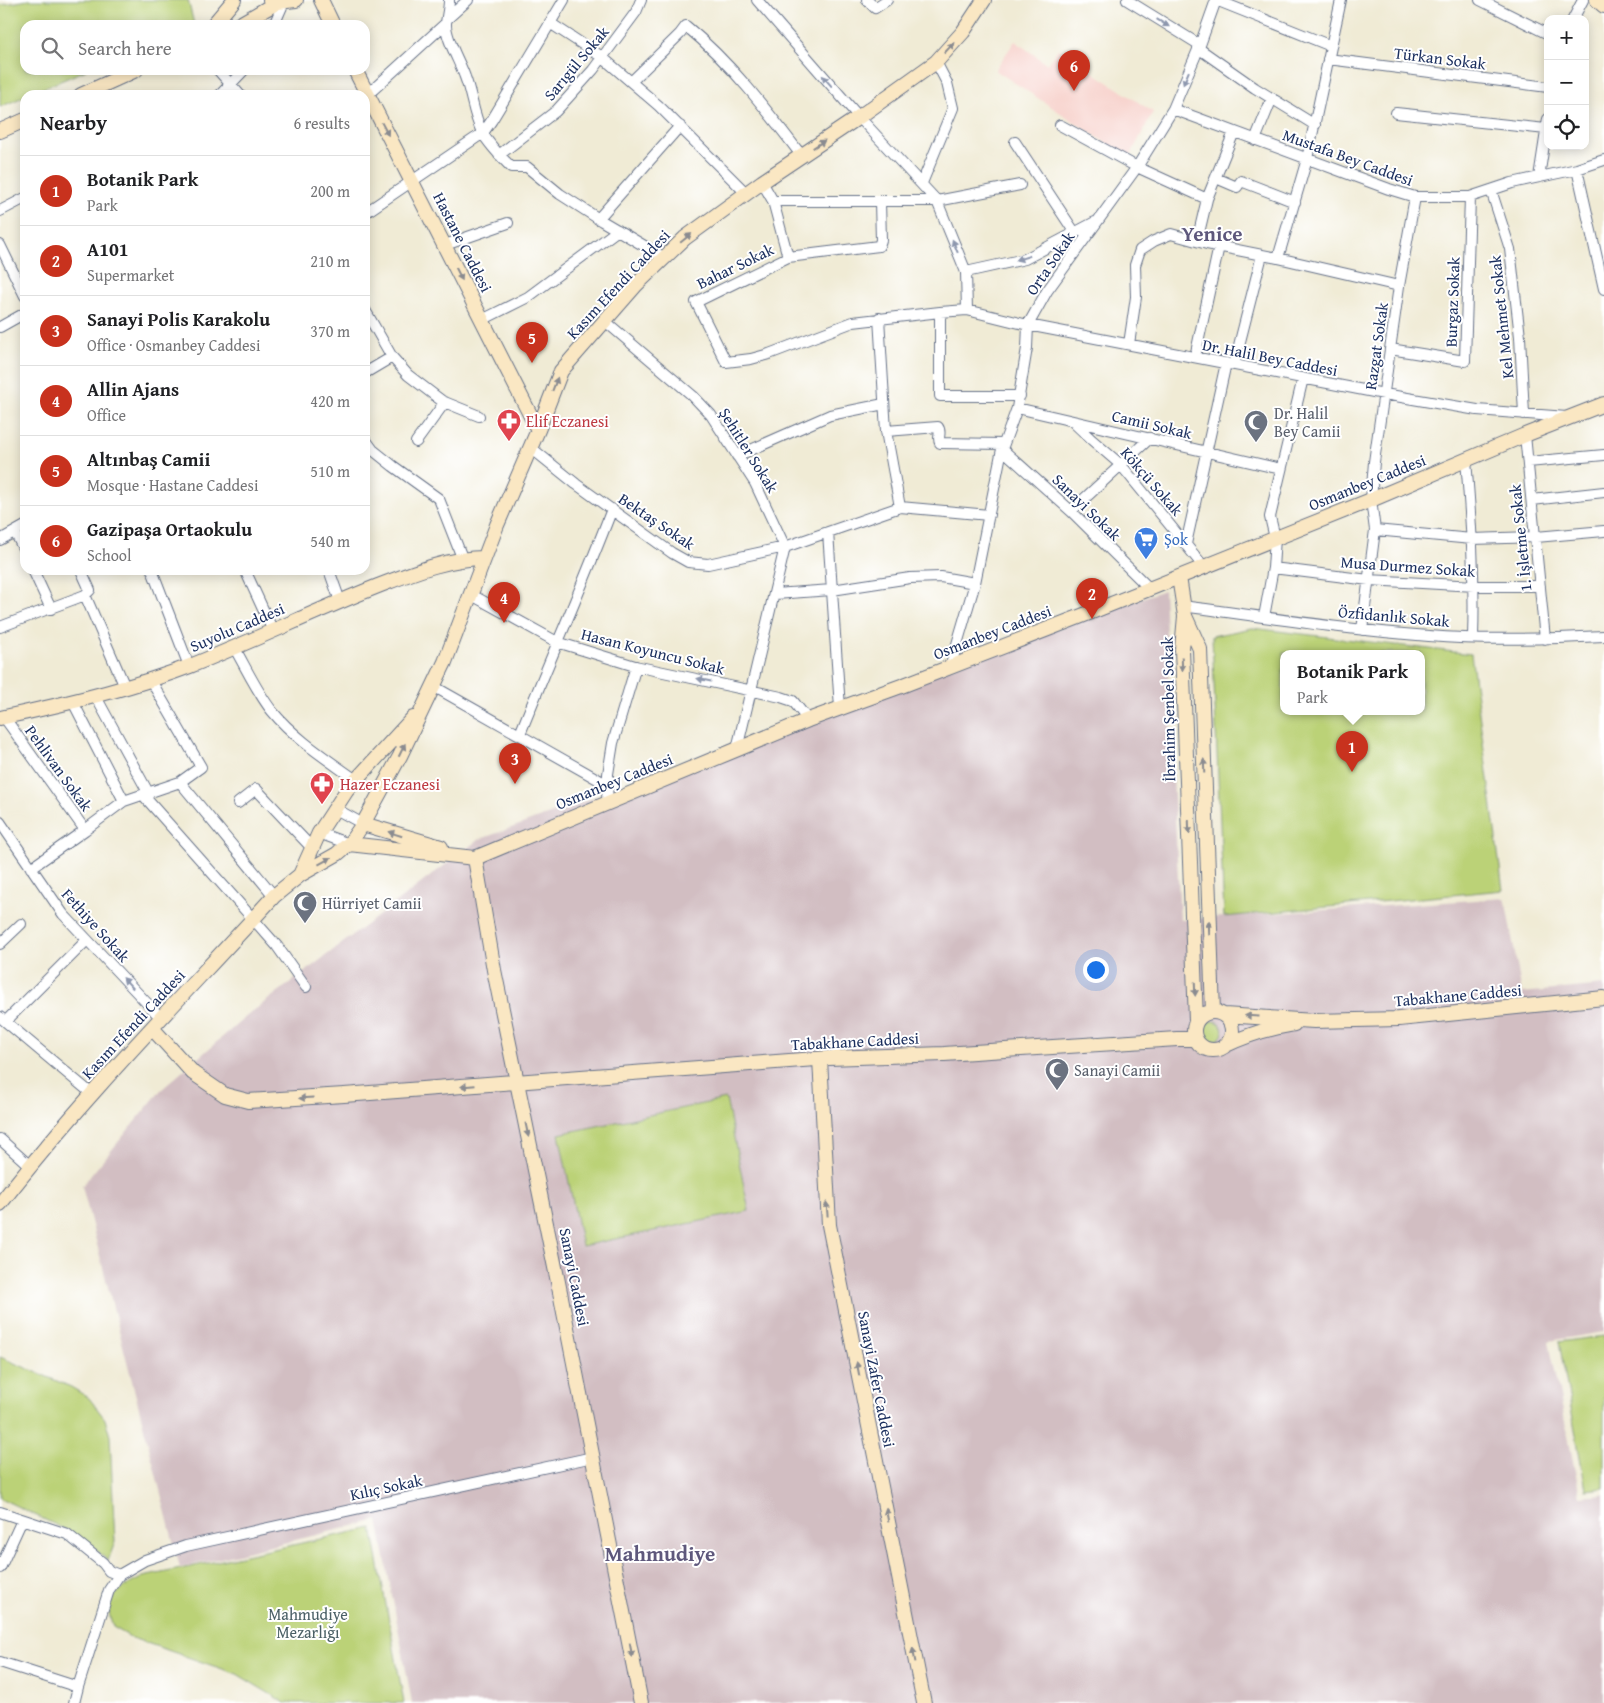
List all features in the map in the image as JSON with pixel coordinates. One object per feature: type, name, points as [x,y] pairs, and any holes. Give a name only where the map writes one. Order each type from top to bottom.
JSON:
[{"type":"street","points":[[217,20],[234,0]]},
{"type":"street","points":[[321,0],[331,20]]},
{"type":"street","points":[[449,0],[447,20],[450,43],[465,78],[472,107],[483,133],[499,154],[511,167],[526,167],[560,194],[598,219],[665,258]]},
{"type":"street","points":[[370,92],[468,0]]},
{"type":"street","points":[[370,210],[483,133],[564,0]]},
{"type":"street","name":"Sarıgül Sokak","points":[[499,154],[556,111],[602,57],[636,12],[642,0]]},
{"type":"street","points":[[756,0],[859,117],[937,201],[966,272],[967,310]]},
{"type":"street","points":[[867,0],[875,8],[887,0]]},
{"type":"street","name":"Kasım Efendi Caddesi","points":[[0,1204],[92,1094],[274,896],[300,875],[337,854],[349,844],[363,824],[400,756],[444,662],[497,524],[538,430],[561,371],[636,285],[685,238],[762,182],[859,117],[936,62],[963,32],[984,0]]},
{"type":"street","points":[[1128,0],[1315,125]]},
{"type":"street","points":[[1216,0],[1331,46]]},
{"type":"street","name":"Orta Sokak","points":[[1028,324],[1046,291],[1137,167],[1172,108],[1199,46],[1216,0]]},
{"type":"street","points":[[1278,258],[1307,159],[1341,0]]},
{"type":"street","points":[[1480,0],[1544,32]]},
{"type":"street","points":[[1575,15],[1583,0]]},
{"type":"street","points":[[1598,0],[1604,6]]},
{"type":"street","points":[[247,20],[282,1]]},
{"type":"street","points":[[276,20],[282,1]]},
{"type":"street","points":[[550,23],[602,57],[659,106],[746,194]]},
{"type":"street","points":[[631,82],[686,26],[704,41],[742,80],[801,155]]},
{"type":"street","name":"Türkan Sokak","points":[[1328,59],[1544,86]]},
{"type":"street","points":[[922,183],[953,108],[947,83],[936,62]]},
{"type":"street","points":[[92,90],[125,75]]},
{"type":"street","points":[[222,75],[235,90]]},
{"type":"street","points":[[225,90],[239,75]]},
{"type":"street","name":"Hastane Caddesi","points":[[357,75],[363,90]]},
{"type":"street","points":[[1255,140],[1272,98]]},
{"type":"street","name":"Hastane Caddesi","points":[[370,103],[445,245],[538,430]]},
{"type":"street","name":"Mustafa Bey Caddesi","points":[[1172,108],[1255,140],[1415,197],[1470,197],[1512,183],[1577,169],[1604,160]]},
{"type":"street","points":[[1396,113],[1544,124]]},
{"type":"street","points":[[0,131],[20,122]]},
{"type":"street","points":[[1060,125],[1137,167],[1208,199]]},
{"type":"street","points":[[598,219],[680,126]]},
{"type":"street","points":[[1197,241],[1208,199],[1234,132]]},
{"type":"street","points":[[1015,142],[1075,233]]},
{"type":"street","points":[[1539,177],[1544,144]]},
{"type":"street","points":[[1577,169],[1602,270],[1604,288]]},
{"type":"street","points":[[1216,178],[1237,187],[1241,181],[1294,202]]},
{"type":"street","name":"Bahar Sokak","points":[[762,182],[773,201],[788,258]]},
{"type":"street","points":[[773,201],[937,201],[1020,185]]},
{"type":"street","name":"Kel Mehmet Sokak","points":[[1491,190],[1510,250],[1520,337],[1524,414]]},
{"type":"street","name":"Razgat Sokak","points":[[1362,630],[1375,530],[1371,500],[1374,462],[1399,286],[1415,197]]},
{"type":"street","name":"Burgaz Sokak","points":[[1390,350],[1465,361],[1470,197]]},
{"type":"street","points":[[0,211],[20,201]]},
{"type":"street","name":"Bahar Sokak","points":[[726,362],[696,302],[788,258],[879,246],[881,240],[880,201]]},
{"type":"street","points":[[966,272],[1024,259],[1098,220]]},
{"type":"street","points":[[445,245],[508,222]]},
{"type":"street","points":[[482,320],[528,297],[618,230]]},
{"type":"street","points":[[1130,344],[1136,297],[1135,265],[1140,250],[1154,241],[1171,234],[1399,286]]},
{"type":"street","points":[[0,245],[20,286]]},
{"type":"street","points":[[1194,357],[1219,246]]},
{"type":"street","points":[[1186,544],[1230,364],[1262,255]]},
{"type":"street","name":"Dr. Halil Bey Caddesi","points":[[726,362],[751,359],[853,322],[967,310],[1028,324],[1384,394],[1477,410],[1570,417]]},
{"type":"street","points":[[940,312],[940,396],[1020,396]]},
{"type":"street","points":[[0,326],[20,315]]},
{"type":"street","points":[[879,318],[886,431],[900,507],[988,515]]},
{"type":"street","points":[[370,319],[392,357],[408,375],[445,402],[479,416]]},
{"type":"street","name":"Şehitler Sokak","points":[[605,321],[699,402],[719,426],[755,483],[785,547]]},
{"type":"street","points":[[950,668],[974,583],[1002,446],[1020,396],[1028,348],[1028,324]]},
{"type":"street","points":[[370,370],[392,357]]},
{"type":"street","points":[[1264,617],[1273,568],[1275,538],[1270,517],[1303,378]]},
{"type":"street","points":[[416,442],[445,402]]},
{"type":"street","points":[[737,456],[830,415],[884,404]]},
{"type":"street","name":"Osmanbey Caddesi","points":[[349,844],[475,858],[808,720],[950,668],[1150,589],[1604,404]]},
{"type":"street","name":"Camii Sokak","points":[[1017,408],[1281,469]]},
{"type":"street","name":"Kökçü Sokak","points":[[1071,420],[1121,465],[1204,567]]},
{"type":"street","points":[[886,431],[938,427],[940,443],[1002,446]]},
{"type":"street","name":"1. İşletme Sokak","points":[[1525,436],[1545,638]]},
{"type":"street","points":[[1071,511],[1150,438]]},
{"type":"street","name":"Sanayi Sokak","points":[[1002,446],[1150,589]]},
{"type":"street","points":[[370,447],[439,499],[462,560]]},
{"type":"street","name":"Bektaş Sokak","points":[[530,447],[576,484],[672,553],[688,562],[708,564],[785,547],[900,507]]},
{"type":"street","points":[[1528,462],[1604,455]]},
{"type":"street","points":[[1466,460],[1475,586],[1473,638]]},
{"type":"street","points":[[1532,500],[1604,492]]},
{"type":"street","points":[[520,734],[557,642],[580,592],[612,509]]},
{"type":"street","points":[[0,540],[20,529]]},
{"type":"street","points":[[1375,530],[1472,539],[1536,537],[1604,531]]},
{"type":"street","points":[[828,532],[840,708]]},
{"type":"street","points":[[737,749],[785,547]]},
{"type":"street","name":"Suyolu Caddesi","points":[[2,718],[73,702],[150,679],[189,666],[340,601],[412,573],[462,560],[484,558]]},
{"type":"street","name":"Musa Durmez Sokak","points":[[1273,568],[1369,580],[1475,586],[1540,586]]},
{"type":"street","points":[[35,575],[51,609]]},
{"type":"street","points":[[0,627],[86,594],[90,590],[83,575]]},
{"type":"street","points":[[154,575],[189,666]]},
{"type":"street","points":[[246,575],[273,631]]},
{"type":"street","points":[[331,575],[340,601]]},
{"type":"street","points":[[775,594],[832,590],[910,578],[941,577],[974,583]]},
{"type":"street","points":[[1179,577],[1184,611]]},
{"type":"street","points":[[86,594],[125,687]]},
{"type":"street","name":"Hasan Koyuncu Sokak","points":[[470,594],[557,642],[636,666],[781,697],[792,701],[808,720]]},
{"type":"street","name":"Özfidanlık Sokak","points":[[1184,611],[1264,617],[1362,630],[1430,636],[1473,638],[1604,636]]},
{"type":"street","name":"İbrahim Şenbel Sokak","points":[[1184,611],[1200,648],[1205,805],[1218,1013]]},
{"type":"street","name":"İbrahim Şenbel Sokak","points":[[1184,611],[1182,649],[1196,1021]]},
{"type":"street","points":[[234,647],[272,710],[294,734],[356,780]]},
{"type":"street","points":[[607,802],[608,774],[613,743],[636,666]]},
{"type":"street","points":[[85,830],[124,801],[180,782],[201,767],[150,679]]},
{"type":"street","points":[[433,686],[608,785]]},
{"type":"street","points":[[96,695],[146,794],[277,946],[306,987]]},
{"type":"street","points":[[73,702],[124,801]]},
{"type":"street","name":"Kasım Efendi Caddesi","points":[[300,875],[319,833],[347,790],[425,705]]},
{"type":"street","name":"Pehlivan Sokak","points":[[2,718],[85,830],[30,868]]},
{"type":"street","points":[[180,782],[274,896]]},
{"type":"street","points":[[238,803],[256,789],[312,848]]},
{"type":"street","points":[[1188,805],[1205,805]]},
{"type":"street","points":[[334,808],[363,824],[475,858]]},
{"type":"street","name":"Fethiye Sokak","points":[[0,822],[63,914],[157,1023]]},
{"type":"street","points":[[319,833],[349,844]]},
{"type":"street","name":"Sanayi Caddesi","points":[[475,858],[494,970],[641,1703]]},
{"type":"street","points":[[0,944],[21,924]]},
{"type":"street","points":[[87,940],[3,1019],[92,1094]]},
{"type":"street","name":"Tabakhane Caddesi","points":[[1314,1021],[1399,1019],[1604,998]]},
{"type":"street","points":[[1206,1013],[1314,1021],[1260,1031],[1216,1049],[1204,1048],[1196,1039],[1194,1027],[1196,1021],[1206,1013]]},
{"type":"street","points":[[1218,1013],[1229,1021],[1231,1033],[1230,1038],[1222,1047]]},
{"type":"street","name":"Tabakhane Caddesi","points":[[157,1023],[193,1073],[225,1095],[248,1101],[820,1059],[964,1053],[1196,1039]]},
{"type":"street","name":"Sanayi Zafer Caddesi","points":[[820,1059],[829,1225],[924,1703]]},
{"type":"street","points":[[0,1139],[30,1166]]},
{"type":"street","name":"Kılıç Sokak","points":[[119,1574],[144,1560],[186,1546],[593,1457]]},
{"type":"street","points":[[0,1512],[67,1534],[103,1563],[109,1571],[119,1574],[109,1590],[74,1703]]},
{"type":"street","points":[[0,1568],[22,1520]]},
{"type":"street","points":[[0,1662],[78,1687]]},
{"type":"shaded area","points":[[1015,41],[1047,64],[1058,49],[1153,112],[1129,158],[995,70]]},
{"type":"shaded area","points":[[1164,590],[1180,920],[1505,898],[1522,993],[1604,985],[1604,1332],[1549,1341],[1580,1496],[1604,1494],[1604,1703],[412,1703],[378,1520],[180,1568],[82,1186],[161,1090],[248,1015],[478,840]]},
{"type":"green space","points":[[28,0],[188,0],[193,20],[20,20],[20,75],[74,75],[40,90],[20,90],[20,98],[0,107],[0,5]]},
{"type":"green space","points":[[1252,628],[1471,654],[1503,890],[1224,917],[1212,636]]},
{"type":"green space","points":[[1213,1021],[1220,1024],[1223,1031],[1220,1038],[1213,1041],[1206,1038],[1203,1031],[1206,1024]]},
{"type":"green space","points":[[726,1099],[749,1211],[582,1246],[559,1134]]},
{"type":"green space","points":[[1604,1336],[1604,1488],[1586,1490],[1559,1342]]},
{"type":"green space","points":[[0,1357],[71,1387],[89,1398],[105,1419],[110,1436],[115,1542],[108,1561],[92,1546],[68,1531],[0,1498]]},
{"type":"green space","name":"Mahmudiye Mezarlığı","points":[[372,1528],[404,1703],[285,1703],[237,1674],[132,1638],[113,1627],[109,1611],[110,1604],[116,1594],[143,1577]]},
{"type":"place","name":"Gazipaşa Ortaokulu","points":[[1074,91]]},
{"type":"place","name":"Altınbaş Camii","points":[[532,363]]},
{"type":"place","name":"Elif Eczanesi","points":[[509,442]]},
{"type":"place","name":"Dr. Halil Bey Camii","points":[[1256,443]]},
{"type":"place","name":"Şok","points":[[1146,560]]},
{"type":"place","name":"A101","points":[[1092,619]]},
{"type":"place","name":"Allin Ajans","points":[[504,623]]},
{"type":"place","name":"Botanik Park","points":[[1352,772]]},
{"type":"place","name":"Sanayi Polis Karakolu","points":[[515,784]]},
{"type":"place","name":"Hazer Eczanesi","points":[[322,805]]},
{"type":"place","name":"Hürriyet Camii","points":[[305,924]]},
{"type":"place","name":"Sanayi Camii","points":[[1057,1091]]},
{"type":"district","name":"Yenice","points":[[1212,234]]},
{"type":"district","name":"Mahmudiye","points":[[660,1554]]}]
